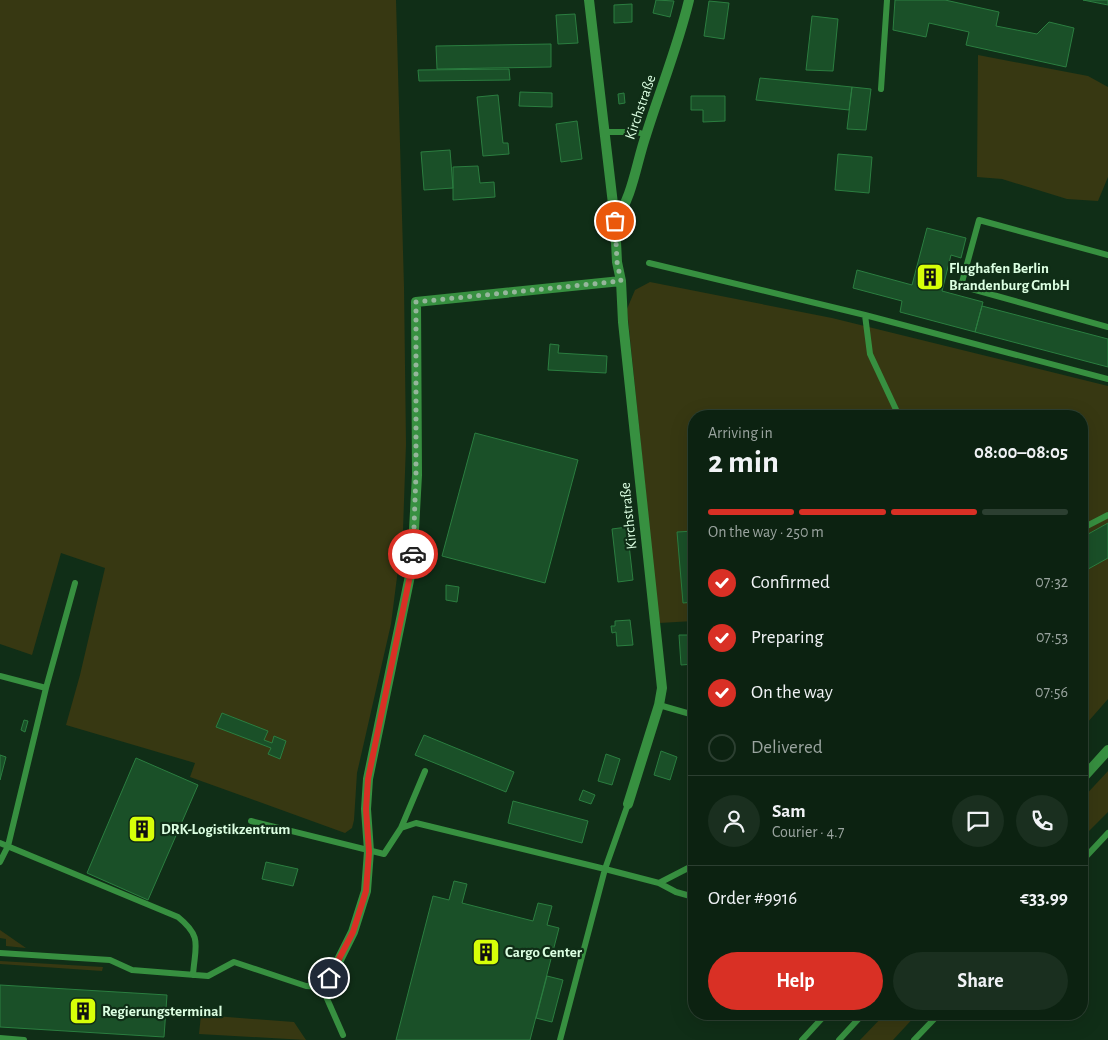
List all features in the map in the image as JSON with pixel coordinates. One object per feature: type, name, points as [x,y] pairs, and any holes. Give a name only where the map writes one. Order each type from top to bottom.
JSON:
[{"type":"street","name":"Kirchstraße","points":[[589,0],[603,132],[615,221],[623,322],[662,688],[659,705],[628,804]]},
{"type":"street","name":"Kirchstraße","points":[[615,221],[625,207],[646,135],[680,38],[689,0]]},
{"type":"street","points":[[335,968],[353,932],[366,891],[369,852],[366,809],[368,779],[412,566],[416,474],[416,302],[621,281]]},
{"type":"street","points":[[1090,771],[1108,750]]},
{"type":"lane","points":[[881,89],[887,0]]},
{"type":"lane","points":[[603,132],[637,132],[646,135]]},
{"type":"lane","points":[[1108,255],[979,220],[961,286],[1108,327]]},
{"type":"lane","points":[[649,263],[865,315],[1108,379]]},
{"type":"lane","points":[[865,315],[870,354],[896,410]]},
{"type":"lane","points":[[1088,525],[1108,515]]},
{"type":"lane","points":[[0,862],[8,846],[46,688],[75,583]]},
{"type":"lane","points":[[0,676],[46,688]]},
{"type":"lane","points":[[659,705],[688,713]]},
{"type":"lane","points":[[251,821],[369,852],[384,854],[401,828],[425,771]]},
{"type":"lane","points":[[560,1040],[605,869],[628,804]]},
{"type":"lane","points":[[401,828],[416,823],[659,883],[676,892],[688,895]]},
{"type":"lane","points":[[1088,854],[1108,833]]},
{"type":"lane","points":[[0,843],[178,917],[193,929],[195,942],[193,975]]},
{"type":"lane","points":[[659,883],[688,868]]},
{"type":"lane","points":[[151,906],[160,904]]},
{"type":"lane","points":[[0,953],[110,960],[132,970],[193,975],[212,975],[234,962],[306,986],[321,986]]},
{"type":"lane","points":[[321,986],[335,968]]},
{"type":"lane","points":[[321,986],[343,1035]]},
{"type":"lane","points":[[802,1040],[820,1020]]},
{"type":"lane","points":[[839,1040],[857,1020]]},
{"type":"lane","points":[[914,1040],[932,1020]]},
{"type":"lane","points":[[0,1038],[24,1040]]},
{"type":"shaded area","points":[[0,0],[396,0],[404,287],[406,444],[403,530],[391,624],[357,773],[354,820],[352,828],[345,833],[190,777],[195,763],[66,725],[80,675],[105,568],[61,553],[32,655],[0,644]]},
{"type":"shaded area","points":[[978,55],[1088,76],[1108,87],[1108,177],[1098,201],[1067,199],[1002,179],[977,177]]},
{"type":"shaded area","points":[[650,282],[832,318],[1108,386],[1108,699],[1088,722],[1088,410],[688,410],[688,621],[659,623],[627,309],[635,290]]},
{"type":"shaded area","points":[[1108,771],[1108,812],[1088,832],[1088,792]]},
{"type":"shaded area","points":[[0,930],[26,948],[6,946],[6,939],[0,938]]},
{"type":"shaded area","points":[[0,961],[103,967],[102,971],[0,964]]},
{"type":"shaded area","points":[[201,1015],[294,1022],[306,1040],[199,1034]]},
{"type":"shaded area","points":[[879,1020],[911,1020],[893,1040],[860,1040]]},
{"type":"building","points":[[656,0],[674,1],[670,17],[653,13]]},
{"type":"building","points":[[895,0],[945,0],[999,12],[996,26],[1037,34],[1049,22],[1074,28],[1066,67],[966,45],[969,32],[929,23],[926,37],[893,30]]},
{"type":"building","points":[[1083,0],[1108,0],[1108,5]]},
{"type":"building","points":[[709,1],[729,3],[724,39],[704,36]]},
{"type":"building","points":[[632,4],[632,22],[614,23],[614,5]]},
{"type":"building","points":[[575,14],[578,43],[558,44],[556,15]]},
{"type":"building","points":[[812,16],[838,19],[833,71],[806,70]]},
{"type":"building","points":[[551,44],[551,67],[437,69],[436,46]]},
{"type":"building","points":[[509,69],[510,80],[419,81],[418,70]]},
{"type":"building","points":[[760,78],[852,87],[849,110],[756,100]]},
{"type":"building","points":[[852,87],[871,89],[866,130],[847,129]]},
{"type":"building","points":[[520,92],[552,93],[552,107],[519,106]]},
{"type":"building","points":[[624,93],[625,103],[619,104],[618,94]]},
{"type":"building","points":[[498,95],[503,143],[508,143],[509,154],[483,156],[477,97]]},
{"type":"building","points":[[691,96],[725,96],[725,121],[703,122],[703,110],[691,110]]},
{"type":"building","points":[[577,121],[582,159],[561,162],[556,124]]},
{"type":"building","points":[[450,150],[453,188],[424,190],[421,152]]},
{"type":"building","points":[[838,154],[872,157],[869,193],[835,190]]},
{"type":"building","points":[[478,166],[480,183],[494,182],[495,197],[453,200],[453,167]]},
{"type":"building","name":"Flughafen Berlin Brandenburg GmbH","points":[[927,228],[966,238],[961,258],[951,255],[942,291],[983,302],[975,332],[900,312],[902,301],[853,288],[857,270],[912,285]]},
{"type":"building","name":"Flughafen Berlin Brandenburg GmbH","points":[[982,306],[1108,339],[1108,367],[975,332]]},
{"type":"building","points":[[550,344],[559,345],[558,353],[607,356],[606,373],[548,370]]},
{"type":"building","points":[[475,433],[578,460],[545,583],[442,556]]},
{"type":"building","points":[[1108,523],[1108,558],[1088,569],[1088,534]]},
{"type":"building","points":[[627,527],[633,580],[618,582],[612,529]]},
{"type":"building","points":[[688,531],[688,603],[683,603],[677,532]]},
{"type":"building","points":[[446,585],[459,587],[457,602],[446,600]]},
{"type":"building","points":[[630,620],[633,645],[617,646],[616,632],[612,633],[611,626],[615,626],[615,621]]},
{"type":"building","points":[[679,635],[688,635],[688,664],[681,665]]},
{"type":"building","points":[[222,713],[268,731],[264,740],[272,743],[274,736],[286,741],[280,759],[268,754],[271,748],[216,727]]},
{"type":"building","points":[[24,720],[28,721],[25,732],[21,730]]},
{"type":"building","points":[[424,735],[514,772],[506,792],[415,755]]},
{"type":"building","points":[[661,751],[677,757],[670,780],[654,775]]},
{"type":"building","points":[[606,754],[620,759],[612,785],[598,781]]},
{"type":"building","points":[[0,755],[6,757],[0,780]]},
{"type":"building","name":"DRK-Logistikzentrum","points":[[136,758],[198,785],[148,900],[87,873]]},
{"type":"building","points":[[583,790],[595,795],[591,804],[579,800]]},
{"type":"building","points":[[513,801],[588,821],[582,843],[508,823]]},
{"type":"building","points":[[266,862],[298,869],[293,886],[262,879]]},
{"type":"building","name":"Cargo Center","points":[[454,881],[467,884],[462,903],[533,921],[538,903],[552,906],[547,925],[559,928],[530,1040],[396,1040],[433,896],[449,900]]},
{"type":"building","points":[[547,976],[563,980],[552,1022],[536,1018]]},
{"type":"building","name":"Regierungsterminal","points":[[0,985],[167,995],[164,1037],[0,1027]]},
{"type":"way so far","points":[[413,554],[416,474],[416,302],[621,281],[617,262],[615,221]]},
{"type":"place","name":"Flughafen Berlin Brandenburg GmbH","points":[[930,277]]},
{"type":"place","name":"DRK-Logistikzentrum","points":[[142,829]]},
{"type":"place","name":"Cargo Center","points":[[486,952]]},
{"type":"place","name":"Regierungsterminal","points":[[83,1011]]},
{"type":"route","points":[[329,978],[353,932],[366,891],[369,852],[366,809],[368,779],[413,554]]}]
